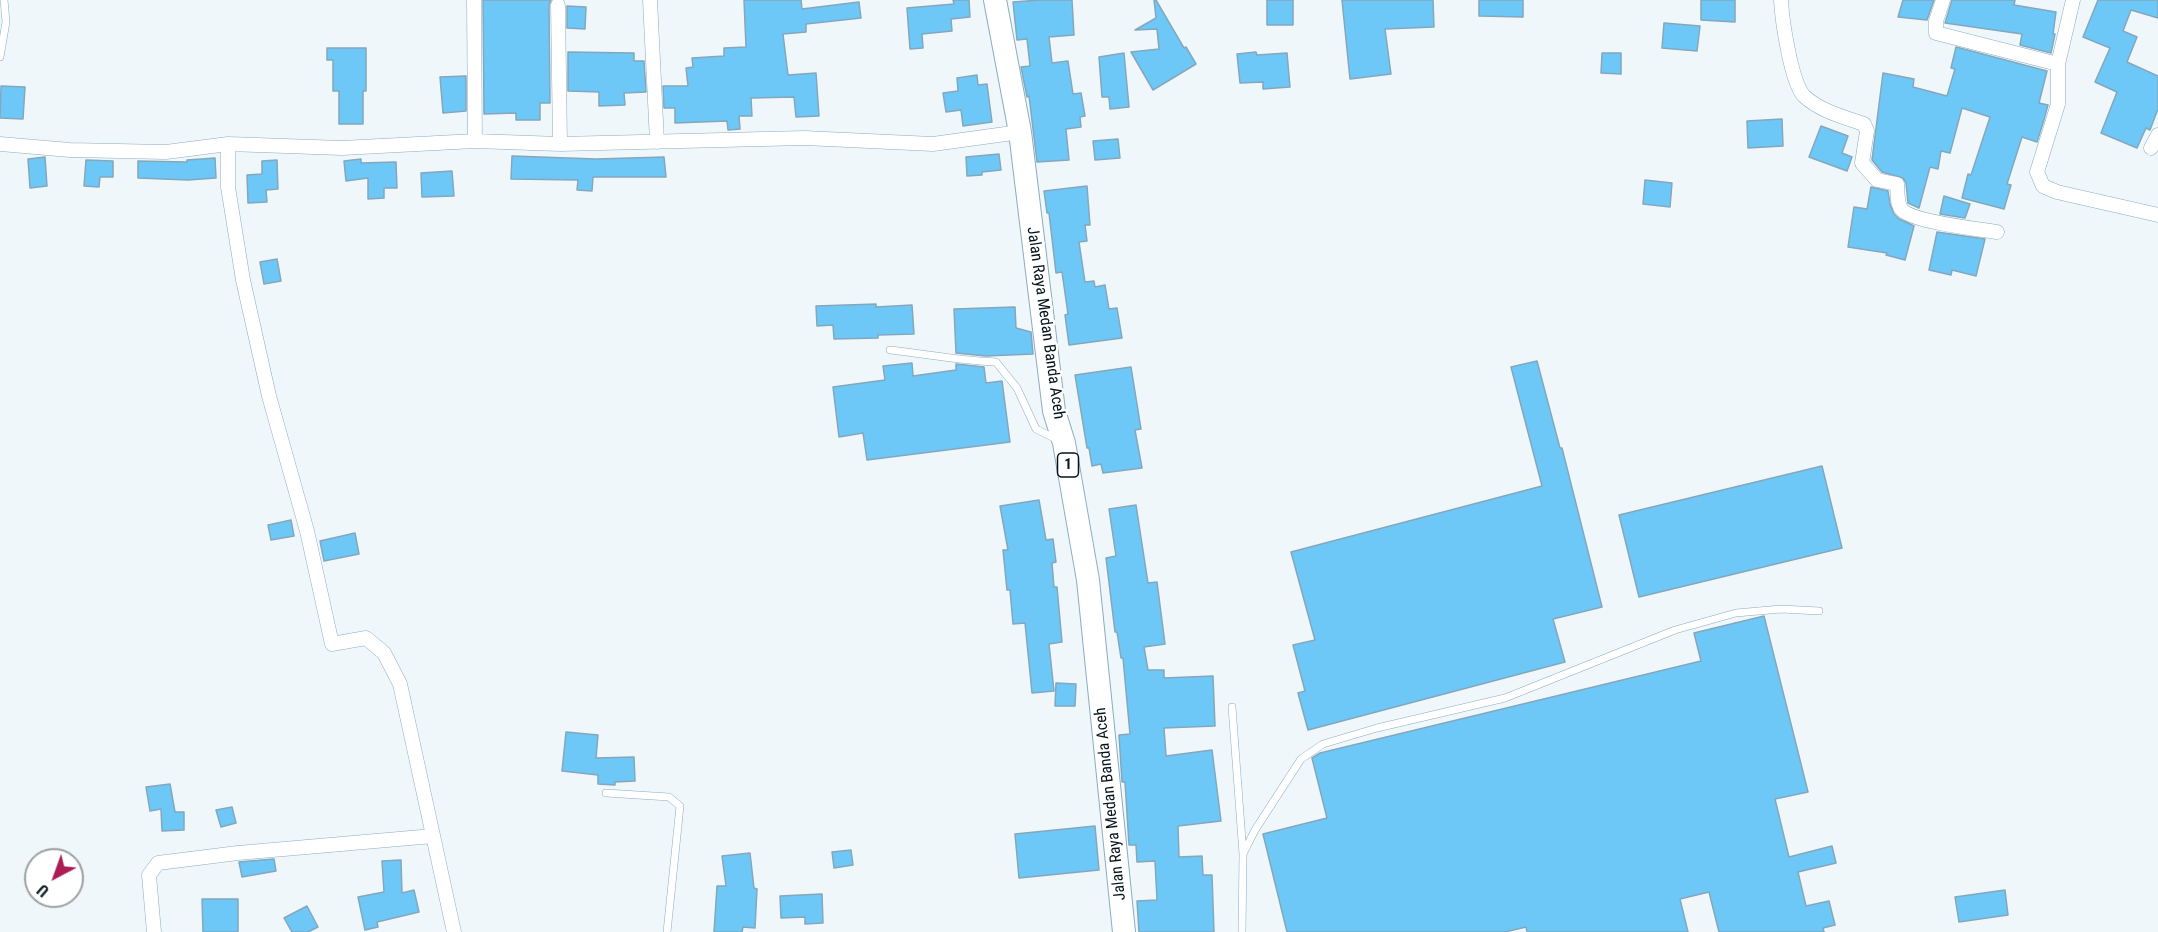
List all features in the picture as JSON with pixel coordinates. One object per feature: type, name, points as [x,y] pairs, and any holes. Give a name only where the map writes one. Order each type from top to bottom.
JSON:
[{"type":"highway","name":"Jalan Raya Medan Banda Aceh","points":[[995,0],[1020,132],[1053,411],[1064,443],[1088,580],[1124,932]]},
{"type":"street","points":[[474,0],[475,141]]},
{"type":"street","points":[[650,0],[657,142]]},
{"type":"street","points":[[1781,0],[1782,18],[1795,77],[1803,95],[1826,111],[1864,124],[1867,131],[1862,163],[1877,180],[1897,184],[1898,205],[1903,212],[1927,220],[1996,232]]},
{"type":"street","points":[[1943,0],[1936,21],[1936,33],[2058,64]]},
{"type":"street","points":[[2073,0],[2058,64],[2058,104],[2037,172],[2043,186],[2057,192],[2158,215]]},
{"type":"street","points":[[558,5],[560,144]]},
{"type":"street","points":[[0,144],[70,150],[166,152],[228,144],[342,148],[475,141],[560,144],[804,138],[933,144],[1020,132]]},
{"type":"street","points":[[2151,148],[2158,135]]},
{"type":"street","points":[[228,144],[228,187],[243,280],[269,396],[307,531],[332,645],[366,638],[384,653],[400,684],[454,932]]},
{"type":"street","points":[[154,932],[149,875],[158,863],[433,836]]},
{"type":"lane","points":[[0,57],[6,22],[4,0]]},
{"type":"lane","points":[[890,350],[948,356],[965,361],[996,362],[1017,388],[1036,429],[1064,443]]},
{"type":"lane","points":[[1244,854],[1255,830],[1301,759],[1323,744],[1377,728],[1505,698],[1675,630],[1706,621],[1736,613],[1781,609],[1818,611]]},
{"type":"lane","points":[[1232,707],[1244,854],[1242,932]]},
{"type":"lane","points":[[606,793],[669,796],[680,806],[667,932]]},
{"type":"building","points":[[483,0],[551,0],[549,5],[550,103],[540,103],[540,120],[516,120],[516,113],[484,114]]},
{"type":"building","points":[[744,0],[801,0],[802,9],[859,2],[861,18],[806,24],[806,32],[783,34],[788,75],[816,73],[819,116],[796,117],[794,97],[751,98],[752,116],[739,116],[740,129],[728,130],[727,121],[675,123],[675,108],[664,108],[663,86],[688,86],[686,68],[693,67],[692,58],[724,56],[724,48],[746,47]]},
{"type":"building","points":[[953,0],[969,0],[970,17],[951,19],[952,31],[922,34],[923,48],[910,49],[907,8],[954,4]]},
{"type":"building","points":[[1072,0],[1074,35],[1049,37],[1052,63],[1068,61],[1073,94],[1081,93],[1085,116],[1080,117],[1081,127],[1066,129],[1069,160],[1037,162],[1029,96],[1027,97],[1021,67],[1030,66],[1027,39],[1017,40],[1013,2]]},
{"type":"building","points":[[1154,0],[1196,64],[1153,90],[1131,52],[1159,49],[1157,29],[1135,30],[1156,18]]},
{"type":"building","points":[[1267,0],[1293,0],[1293,25],[1267,25]]},
{"type":"building","points":[[1342,0],[1433,0],[1434,27],[1385,29],[1391,74],[1350,79]]},
{"type":"building","points":[[1479,0],[1523,0],[1523,17],[1479,16]]},
{"type":"building","points":[[1701,0],[1735,0],[1735,22],[1701,20]]},
{"type":"building","points":[[1903,0],[1934,0],[1927,20],[1898,17]]},
{"type":"building","points":[[1952,0],[2015,0],[2014,5],[2056,12],[2051,53],[2020,45],[2022,34],[1945,23]]},
{"type":"building","points":[[2098,0],[2158,0],[2158,18],[2131,10],[2123,31],[2137,37],[2127,62],[2158,76],[2158,109],[2150,130],[2146,128],[2137,148],[2101,133],[2117,92],[2095,82],[2110,48],[2083,37]]},
{"type":"building","points":[[567,6],[586,7],[585,29],[567,28]]},
{"type":"building","points":[[1664,23],[1700,26],[1697,51],[1662,48]]},
{"type":"building","points":[[1956,47],[2047,71],[2039,103],[2048,105],[2043,123],[2037,142],[2022,137],[2007,184],[2011,185],[2004,209],[1962,198],[1968,174],[1971,175],[1990,117],[1962,108],[1950,153],[1941,151],[1938,169],[1930,167],[1919,208],[1908,203],[1906,183],[1903,178],[1882,172],[1872,160],[1883,73],[1914,79],[1913,87],[1947,96],[1955,69],[1951,68]]},
{"type":"building","points":[[327,48],[366,48],[363,124],[339,124],[339,91],[333,91],[333,60],[327,60]]},
{"type":"building","points":[[568,52],[634,53],[634,61],[644,61],[646,92],[624,93],[625,105],[599,106],[599,92],[568,91]]},
{"type":"building","points":[[1256,52],[1257,55],[1287,53],[1290,87],[1263,89],[1263,82],[1240,83],[1237,54]]},
{"type":"building","points":[[1124,53],[1129,107],[1110,109],[1109,97],[1102,97],[1099,57]]},
{"type":"building","points":[[1602,53],[1621,53],[1621,74],[1601,73]]},
{"type":"building","points":[[977,75],[978,85],[987,84],[992,122],[963,126],[961,110],[946,112],[943,93],[958,91],[957,78]]},
{"type":"building","points":[[466,76],[466,111],[443,113],[440,77]]},
{"type":"building","points":[[1,86],[25,87],[23,119],[0,118]]},
{"type":"building","points":[[1782,119],[1783,146],[1748,148],[1747,121]]},
{"type":"building","points":[[1821,126],[1848,136],[1842,153],[1852,157],[1847,171],[1809,157]]},
{"type":"building","points":[[1118,139],[1120,158],[1095,160],[1093,141]]},
{"type":"building","points":[[999,154],[1001,170],[967,176],[966,157]]},
{"type":"building","points":[[512,156],[596,159],[664,157],[666,177],[593,177],[592,191],[577,190],[578,180],[511,179]]},
{"type":"building","points":[[45,157],[47,186],[30,188],[28,159]]},
{"type":"building","points":[[215,158],[216,178],[188,180],[138,178],[138,161],[187,162],[187,160]]},
{"type":"building","points":[[361,159],[361,163],[396,162],[397,188],[384,188],[384,198],[368,199],[368,178],[346,181],[344,161]]},
{"type":"building","points":[[86,160],[113,161],[113,177],[100,177],[99,187],[84,186]]},
{"type":"building","points":[[277,160],[278,189],[266,190],[267,202],[248,203],[247,175],[262,174],[262,161]]},
{"type":"building","points":[[452,171],[454,196],[422,197],[421,173]]},
{"type":"building","points":[[1645,180],[1672,183],[1670,207],[1643,204]]},
{"type":"building","points":[[1087,186],[1090,225],[1085,225],[1087,241],[1079,242],[1085,282],[1094,281],[1095,287],[1105,285],[1109,309],[1117,308],[1122,338],[1069,345],[1065,315],[1068,314],[1062,272],[1056,273],[1044,191]]},
{"type":"building","points":[[1871,187],[1888,191],[1894,214],[1914,226],[1905,260],[1886,255],[1887,253],[1848,247],[1854,207],[1867,209]]},
{"type":"building","points":[[1944,196],[1970,204],[1965,218],[1940,214]]},
{"type":"building","points":[[1937,232],[1985,239],[1976,276],[1952,270],[1951,275],[1929,270]]},
{"type":"building","points":[[277,259],[281,281],[264,284],[260,262]]},
{"type":"building","points":[[876,304],[876,307],[912,305],[914,334],[834,339],[833,325],[817,326],[816,306]]},
{"type":"building","points":[[1015,307],[1016,328],[1031,332],[1033,354],[986,356],[956,353],[954,309]]},
{"type":"building","points":[[1537,361],[1560,448],[1562,448],[1602,607],[1553,619],[1565,662],[1308,730],[1298,693],[1305,691],[1293,645],[1315,640],[1291,552],[1542,486],[1511,367]]},
{"type":"building","points":[[912,363],[913,376],[956,370],[956,364],[984,367],[986,383],[1002,381],[1010,442],[867,460],[863,433],[839,437],[833,387],[885,380],[883,366]]},
{"type":"building","points":[[1131,367],[1141,429],[1135,430],[1142,468],[1103,473],[1101,464],[1092,466],[1075,375]]},
{"type":"building","points":[[1822,466],[1842,548],[1639,597],[1619,515]]},
{"type":"building","points":[[1039,500],[1046,540],[1053,539],[1056,562],[1052,563],[1054,587],[1057,587],[1062,642],[1049,644],[1054,691],[1032,693],[1025,623],[1013,624],[1010,590],[1007,590],[1003,550],[1008,550],[1000,506]]},
{"type":"building","points":[[1136,505],[1148,583],[1157,582],[1165,644],[1144,647],[1148,670],[1164,670],[1164,678],[1213,676],[1215,726],[1164,728],[1166,756],[1212,750],[1221,821],[1178,826],[1179,857],[1202,856],[1203,875],[1212,875],[1214,932],[1139,932],[1137,901],[1157,900],[1155,861],[1137,862],[1136,845],[1129,845],[1119,735],[1130,734],[1123,658],[1121,658],[1117,632],[1115,632],[1106,558],[1116,556],[1109,509]]},
{"type":"building","points":[[291,520],[294,536],[271,540],[268,525]]},
{"type":"building","points":[[355,533],[359,554],[324,561],[320,541]]},
{"type":"building","points":[[1764,616],[1808,792],[1775,799],[1789,857],[1832,846],[1836,863],[1798,872],[1806,906],[1829,901],[1835,925],[1823,928],[1824,932],[1719,932],[1709,892],[1680,899],[1688,932],[1527,932],[1526,927],[1505,932],[1287,932],[1263,834],[1327,818],[1312,758],[1320,753],[1701,661],[1694,633]]},
{"type":"building","points":[[1056,683],[1076,684],[1075,706],[1055,706]]},
{"type":"building","points":[[566,732],[598,735],[596,758],[634,757],[635,781],[615,782],[615,785],[598,784],[598,775],[562,771]]},
{"type":"building","points":[[170,784],[175,812],[184,812],[184,830],[162,831],[161,809],[150,811],[146,787]]},
{"type":"building","points":[[232,807],[236,823],[221,827],[216,810]]},
{"type":"building","points":[[1095,826],[1099,870],[1019,878],[1015,834]]},
{"type":"building","points":[[851,850],[853,865],[834,868],[832,852]]},
{"type":"building","points":[[750,853],[754,888],[757,889],[755,928],[743,927],[742,932],[714,932],[717,886],[726,886],[722,856]]},
{"type":"building","points":[[274,859],[276,871],[242,877],[239,862]]},
{"type":"building","points":[[401,860],[402,893],[414,890],[419,912],[377,922],[378,927],[365,930],[358,897],[384,892],[382,861]]},
{"type":"building","points":[[2005,890],[2008,915],[1959,922],[1955,897]]},
{"type":"building","points":[[822,894],[823,923],[805,924],[805,917],[781,918],[780,896]]},
{"type":"building","points":[[202,899],[238,899],[238,932],[203,932]]},
{"type":"building","points":[[307,906],[318,927],[308,932],[292,932],[284,918]]}]
